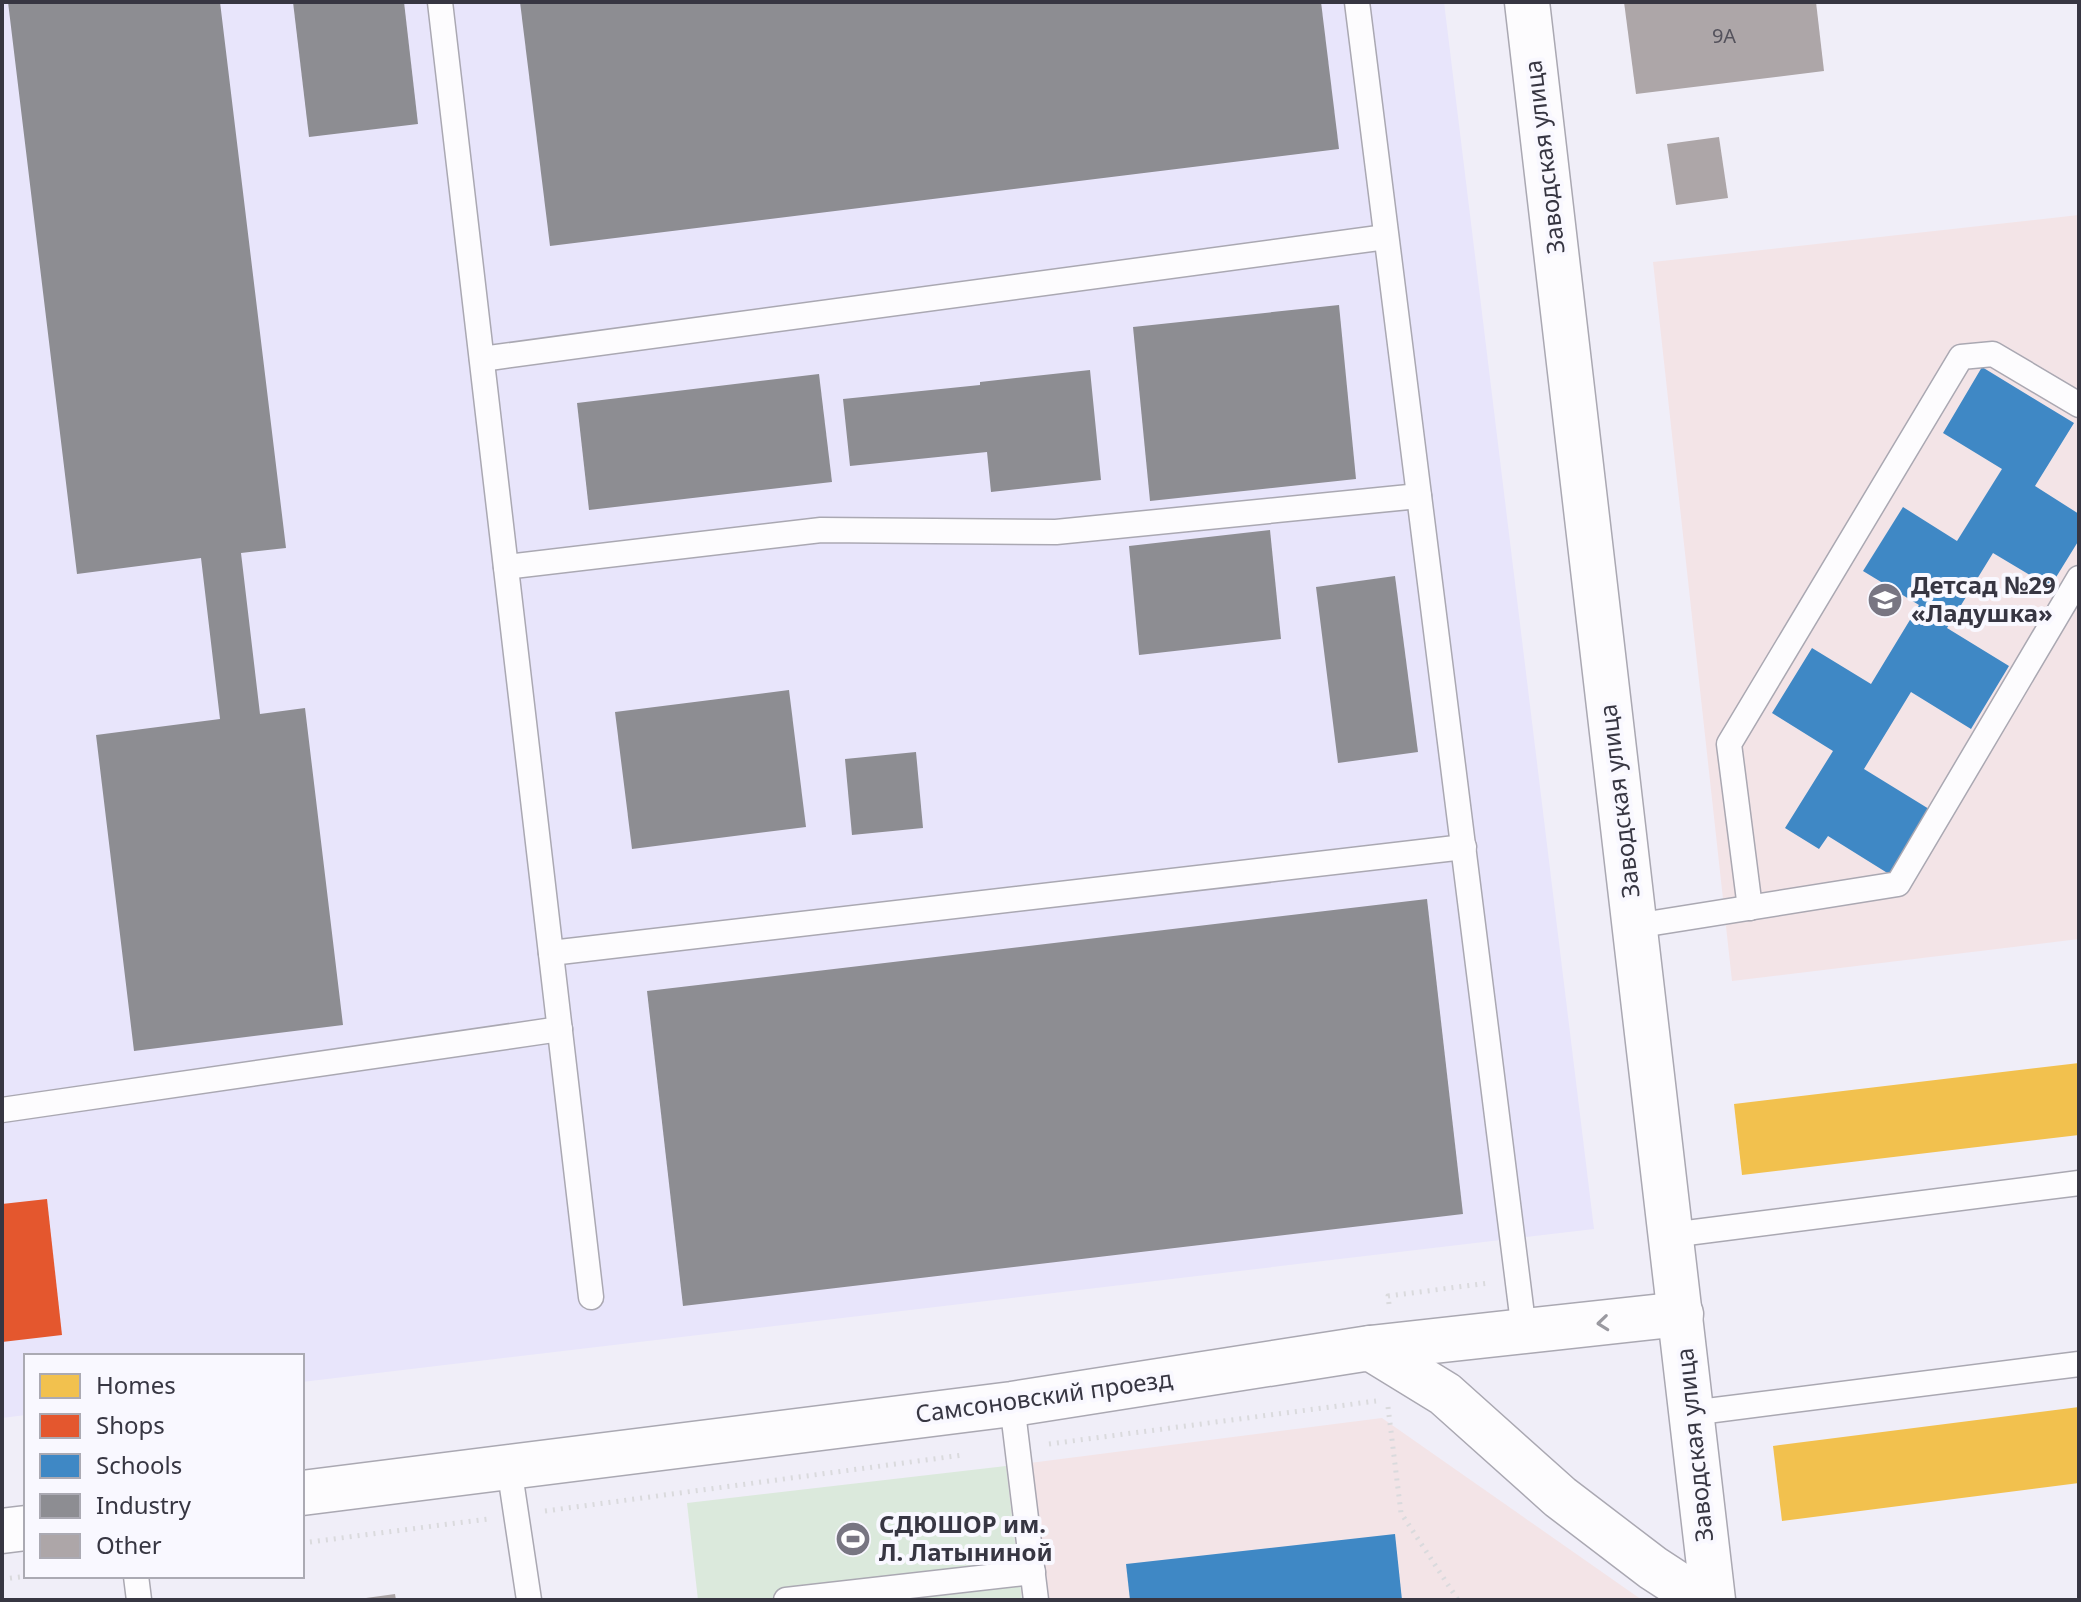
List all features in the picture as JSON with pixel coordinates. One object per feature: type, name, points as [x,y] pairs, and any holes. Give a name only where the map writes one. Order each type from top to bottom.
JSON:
[{"type":"street","name":"Заводская улица","points":[[1527,2],[1713,1600]]},
{"type":"street","name":"Самсоновский проезд","points":[[304,1493],[1012,1404],[1370,1348],[1681,1314]]},
{"type":"street","points":[[1370,1348],[1445,1394],[1560,1497],[1653,1568],[1702,1600]]},
{"type":"street","points":[[2,1531],[24,1528]]},
{"type":"lane","points":[[440,2],[591,1297]]},
{"type":"lane","points":[[1357,2],[1524,1331]]},
{"type":"lane","points":[[482,359],[1386,237]]},
{"type":"lane","points":[[1750,908],[1729,744],[1961,357],[1993,354],[2079,405]]},
{"type":"lane","points":[[506,567],[821,530],[1056,532],[1419,496]]},
{"type":"lane","points":[[1635,926],[1898,884],[2079,578]]},
{"type":"lane","points":[[551,953],[1464,847]]},
{"type":"lane","points":[[2,1110],[560,1029]]},
{"type":"lane","points":[[1671,1235],[2079,1183]]},
{"type":"lane","points":[[1691,1413],[2079,1364]]},
{"type":"lane","points":[[1012,1404],[1036,1600]]},
{"type":"lane","points":[[509,1467],[529,1600]]},
{"type":"lane","points":[[786,1600],[1033,1572]]},
{"type":"lane","points":[[136,1578],[139,1600]]},
{"type":"path","points":[[304,1543],[1387,1400],[1401,1513],[1458,1600]]},
{"type":"path","points":[[2,1579],[24,1577]]},
{"type":"shaded area","points":[[2,2],[1444,2],[1594,1229],[304,1382],[304,1354],[24,1354],[24,1415],[2,1418]]},
{"type":"shaded area","name":"Детсад №29 «Ладушка»","points":[[2079,215],[2079,939],[1732,981],[1653,262]]},
{"type":"shaded area","points":[[1382,1418],[1642,1600],[1022,1600],[1006,1466]]},
{"type":"green space","name":"СДЮШОР им. Л. Латыниной","points":[[1006,1466],[1022,1600],[698,1600],[687,1503]]},
{"type":"building: Homes","points":[[2079,1063],[2079,1135],[1742,1175],[1734,1104]]},
{"type":"building: Homes","points":[[2079,1407],[2079,1483],[1782,1521],[1773,1446]]},
{"type":"building: Shops","points":[[47,1199],[62,1335],[2,1342],[2,1204]]},
{"type":"building: Schools","points":[[1982,367],[2074,423],[2035,486],[2079,514],[2079,540],[2050,587],[1993,553],[1947,628],[2009,666],[1971,729],[1911,692],[1864,769],[1929,809],[1889,874],[1828,836],[1819,849],[1785,828],[1833,751],[1772,713],[1812,648],[1871,684],[1919,605],[1863,571],[1903,507],[1957,541],[2002,469],[1943,433]]},
{"type":"building: Schools","points":[[1395,1534],[1402,1600],[1130,1600],[1126,1564]]},
{"type":"building: Industry","points":[[8,2],[220,2],[286,548],[241,553],[260,714],[305,708],[343,1025],[134,1051],[96,735],[220,719],[201,558],[77,574]]},
{"type":"building: Industry","points":[[293,2],[404,2],[418,124],[309,137]]},
{"type":"building: Industry","points":[[520,2],[1321,2],[1339,149],[550,246]]},
{"type":"building: Industry","points":[[1339,305],[1356,479],[1150,501],[1133,327]]},
{"type":"building: Industry","points":[[1090,370],[1101,480],[991,492],[987,452],[850,466],[843,399]]},
{"type":"building: Industry","points":[[819,374],[832,482],[589,510],[577,403]]},
{"type":"building: Industry","points":[[1270,530],[1281,639],[1139,655],[1129,546]]},
{"type":"building: Industry","points":[[1395,576],[1418,752],[1338,763],[1316,587]]},
{"type":"building: Industry","points":[[789,690],[806,827],[632,849],[615,712]]},
{"type":"building: Industry","points":[[916,752],[923,828],[852,835],[845,759]]},
{"type":"building: Industry","points":[[1427,899],[1463,1214],[683,1306],[647,991]]},
{"type":"building: Other","points":[[1624,2],[1816,2],[1824,71],[1636,94]]},
{"type":"building: Other","points":[[1719,137],[1728,198],[1676,205],[1667,144]]},
{"type":"building: Other","points":[[395,1594],[396,1600],[366,1600],[366,1598]]},
{"type":"place","name":"Детсад №29 «Ладушка»","points":[[1885,600]]},
{"type":"place","name":"СДЮШОР им. Л. Латыниной","points":[[853,1539]]}]
